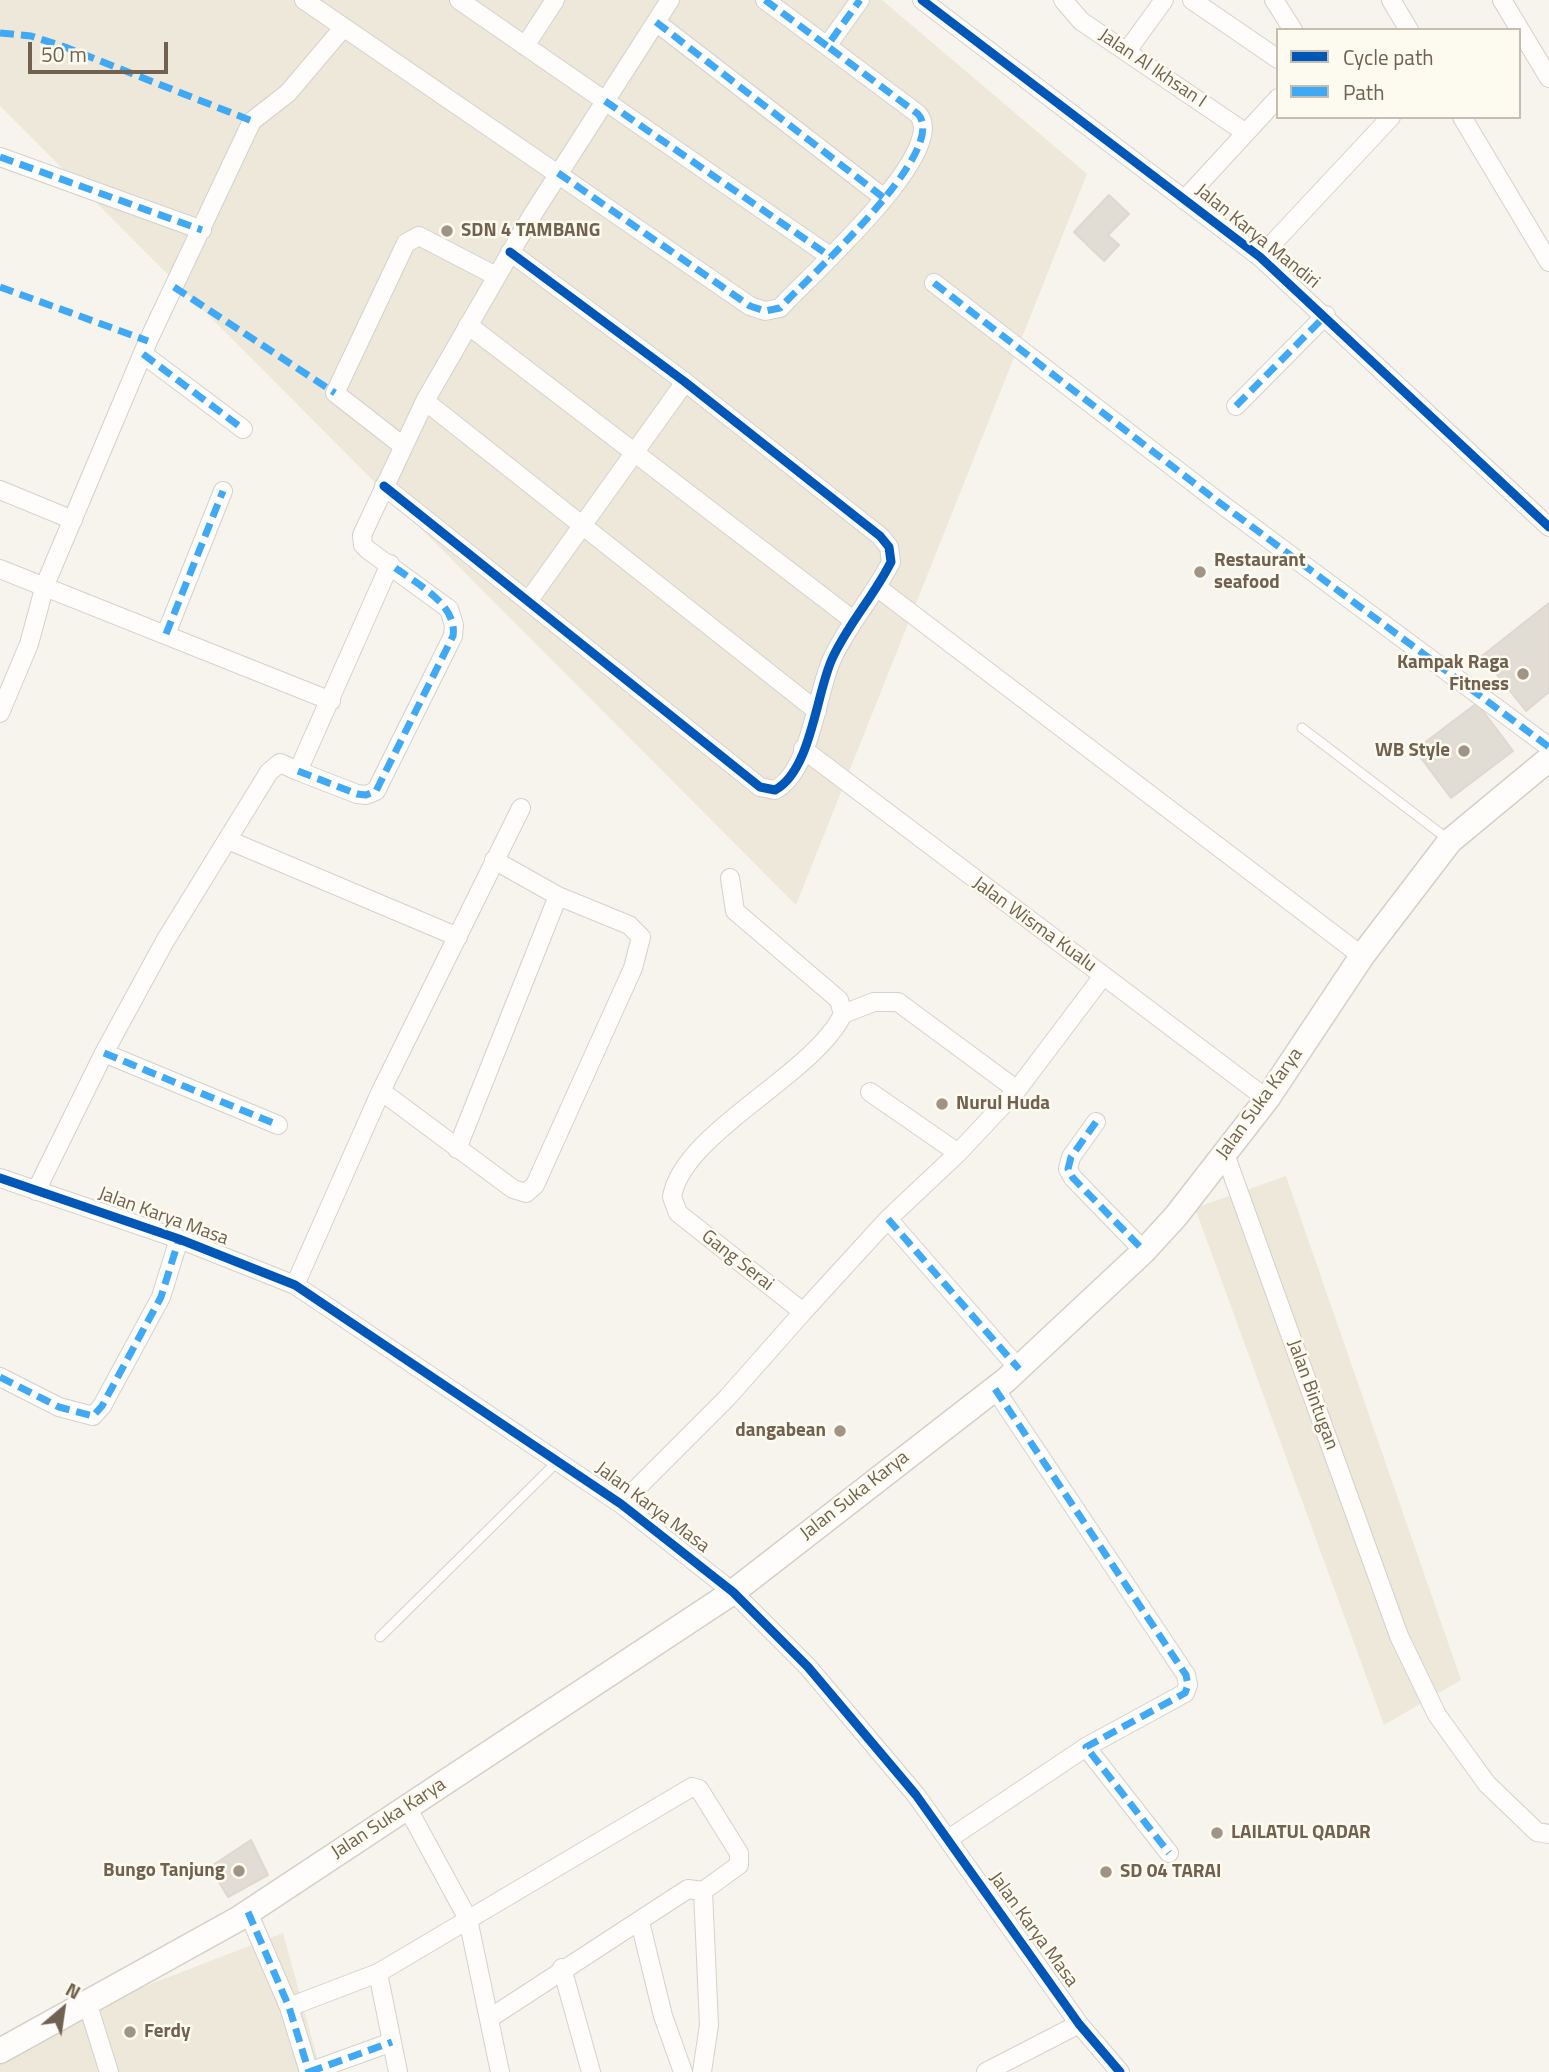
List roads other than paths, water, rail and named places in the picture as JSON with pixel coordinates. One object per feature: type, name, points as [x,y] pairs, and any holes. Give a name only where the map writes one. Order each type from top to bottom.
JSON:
[{"type":"main road","name":"Jalan Suka Karya","points":[[0,2051],[248,1912],[733,1592],[1019,1369],[1144,1251],[1225,1154],[1267,1099],[1362,956],[1450,841],[1549,759]]},
{"type":"street","points":[[304,0],[758,309],[780,307],[875,212],[925,136],[924,121],[765,0]]},
{"type":"street","points":[[459,0],[831,257]]},
{"type":"street","points":[[525,46],[555,0]]},
{"type":"street","points":[[36,1191],[104,1053],[165,941],[272,768],[284,763],[357,794],[366,795],[376,791],[453,636],[454,625],[449,609],[368,550],[361,540],[425,401],[496,276],[558,173],[670,0]]},
{"type":"street","points":[[827,46],[860,0]]},
{"type":"street","name":"Jalan Karya Mandiri","points":[[922,0],[1260,257],[1326,315],[1549,527]]},
{"type":"street","name":"Jalan Al Ikhsan I","points":[[1063,0],[1081,21],[1246,133]]},
{"type":"street","points":[[1126,51],[1164,0]]},
{"type":"street","points":[[1192,0],[1255,40],[1276,57]]},
{"type":"street","points":[[1274,0],[1292,28]]},
{"type":"street","points":[[1391,0],[1408,28]]},
{"type":"street","points":[[1502,0],[1515,28]]},
{"type":"street","points":[[656,22],[884,198]]},
{"type":"street","points":[[0,713],[29,644],[45,585],[143,354],[252,121],[288,93],[343,28]]},
{"type":"street","points":[[1524,48],[1549,78]]},
{"type":"street","points":[[1184,200],[1276,101]]},
{"type":"street","points":[[1260,257],[1389,119]]},
{"type":"street","points":[[1463,119],[1549,262]]},
{"type":"street","points":[[0,158],[202,230]]},
{"type":"street","points":[[403,446],[335,393],[406,243],[419,236],[496,276]]},
{"type":"street","points":[[384,486],[760,787],[775,790],[786,783],[803,749],[831,661],[853,620],[878,588],[891,562],[885,542],[685,383],[510,252]]},
{"type":"street","points":[[934,283],[1216,500],[1549,747]]},
{"type":"street","points":[[1236,406],[1326,315]]},
{"type":"street","points":[[468,325],[853,620]]},
{"type":"street","points":[[143,354],[243,429]]},
{"type":"street","points":[[529,600],[685,383]]},
{"type":"street","points":[[425,401],[817,711]]},
{"type":"street","points":[[0,489],[73,520]]},
{"type":"street","points":[[166,634],[223,491]]},
{"type":"street","points":[[298,771],[390,564]]},
{"type":"street","points":[[0,569],[331,701]]},
{"type":"street","points":[[878,588],[1362,956]]},
{"type":"street","name":"Jalan Wisma Kualu","points":[[803,749],[1267,1099]]},
{"type":"street","points":[[295,1285],[381,1091],[521,808]]},
{"type":"street","points":[[228,840],[458,937]]},
{"type":"street","points":[[381,1091],[513,1189],[526,1193],[535,1185],[640,951],[641,937],[631,926],[558,896],[495,860]]},
{"type":"street","points":[[730,878],[735,911],[839,1000],[843,1014],[874,1002],[898,1002],[1017,1090]]},
{"type":"street","points":[[457,1149],[558,896]]},
{"type":"street","points":[[621,1504],[727,1398],[888,1219],[958,1153],[1017,1090],[1103,975]]},
{"type":"street","name":"Gang Serai","points":[[803,1312],[678,1213],[672,1197],[691,1160],[816,1049],[833,1032],[843,1014]]},
{"type":"street","points":[[104,1053],[278,1125]]},
{"type":"street","points":[[870,1092],[958,1153]]},
{"type":"street","points":[[1096,1122],[1071,1157],[1068,1169],[1073,1178],[1144,1251]]},
{"type":"street","name":"Jalan Bintugan","points":[[1225,1154],[1399,1636],[1437,1716],[1487,1784],[1537,1832],[1549,1834]]},
{"type":"street","name":"Jalan Karya Masa","points":[[0,1178],[179,1239],[295,1285],[621,1504],[733,1592],[808,1667],[950,1838],[981,1890],[1079,2024],[1120,2072]]},
{"type":"street","points":[[888,1219],[1019,1369]]},
{"type":"street","points":[[0,1377],[59,1407],[93,1416],[102,1406],[160,1297],[179,1239]]},
{"type":"street","points":[[950,1838],[1086,1747],[1185,1693],[1188,1682],[995,1389]]},
{"type":"street","points":[[1086,1747],[1169,1853]]},
{"type":"street","points":[[289,2007],[378,1973],[692,1787],[698,1789],[739,1853],[739,1865],[703,1891],[688,1889],[640,1922],[562,1968],[490,2018]]},
{"type":"street","points":[[407,1807],[468,1919],[500,2072]]},
{"type":"street","points":[[702,2072],[709,2025],[703,1891]]},
{"type":"street","points":[[248,1912],[289,2007],[309,2072],[392,2042]]},
{"type":"street","points":[[640,1922],[663,2016],[683,2072]]},
{"type":"street","points":[[562,1968],[591,2072]]},
{"type":"street","points":[[378,1973],[398,2072]]},
{"type":"street","points":[[87,2002],[109,2072]]},
{"type":"street","points":[[986,2072],[1079,2024]]},
{"type":"lane","points":[[1302,727],[1450,841]]},
{"type":"lane","points":[[380,1637],[558,1461]]},
{"type":"place","name":"SDN 4 TAMBANG","points":[[447,231]]},
{"type":"place","name":"Restaurant seafood","points":[[1200,572]]},
{"type":"place","name":"Kampak Raga Fitness","points":[[1523,674]]},
{"type":"place","name":"WB Style","points":[[1464,751]]},
{"type":"place","name":"Nurul Huda","points":[[942,1104]]},
{"type":"place","name":"dangabean","points":[[840,1431]]},
{"type":"place","name":"LAILATUL QADAR","points":[[1217,1833]]},
{"type":"place","name":"Bungo Tanjung","points":[[239,1871]]},
{"type":"place","name":"SD 04 TARAI","points":[[1106,1872]]},
{"type":"place","name":"Ferdy","points":[[130,2032]]}]
